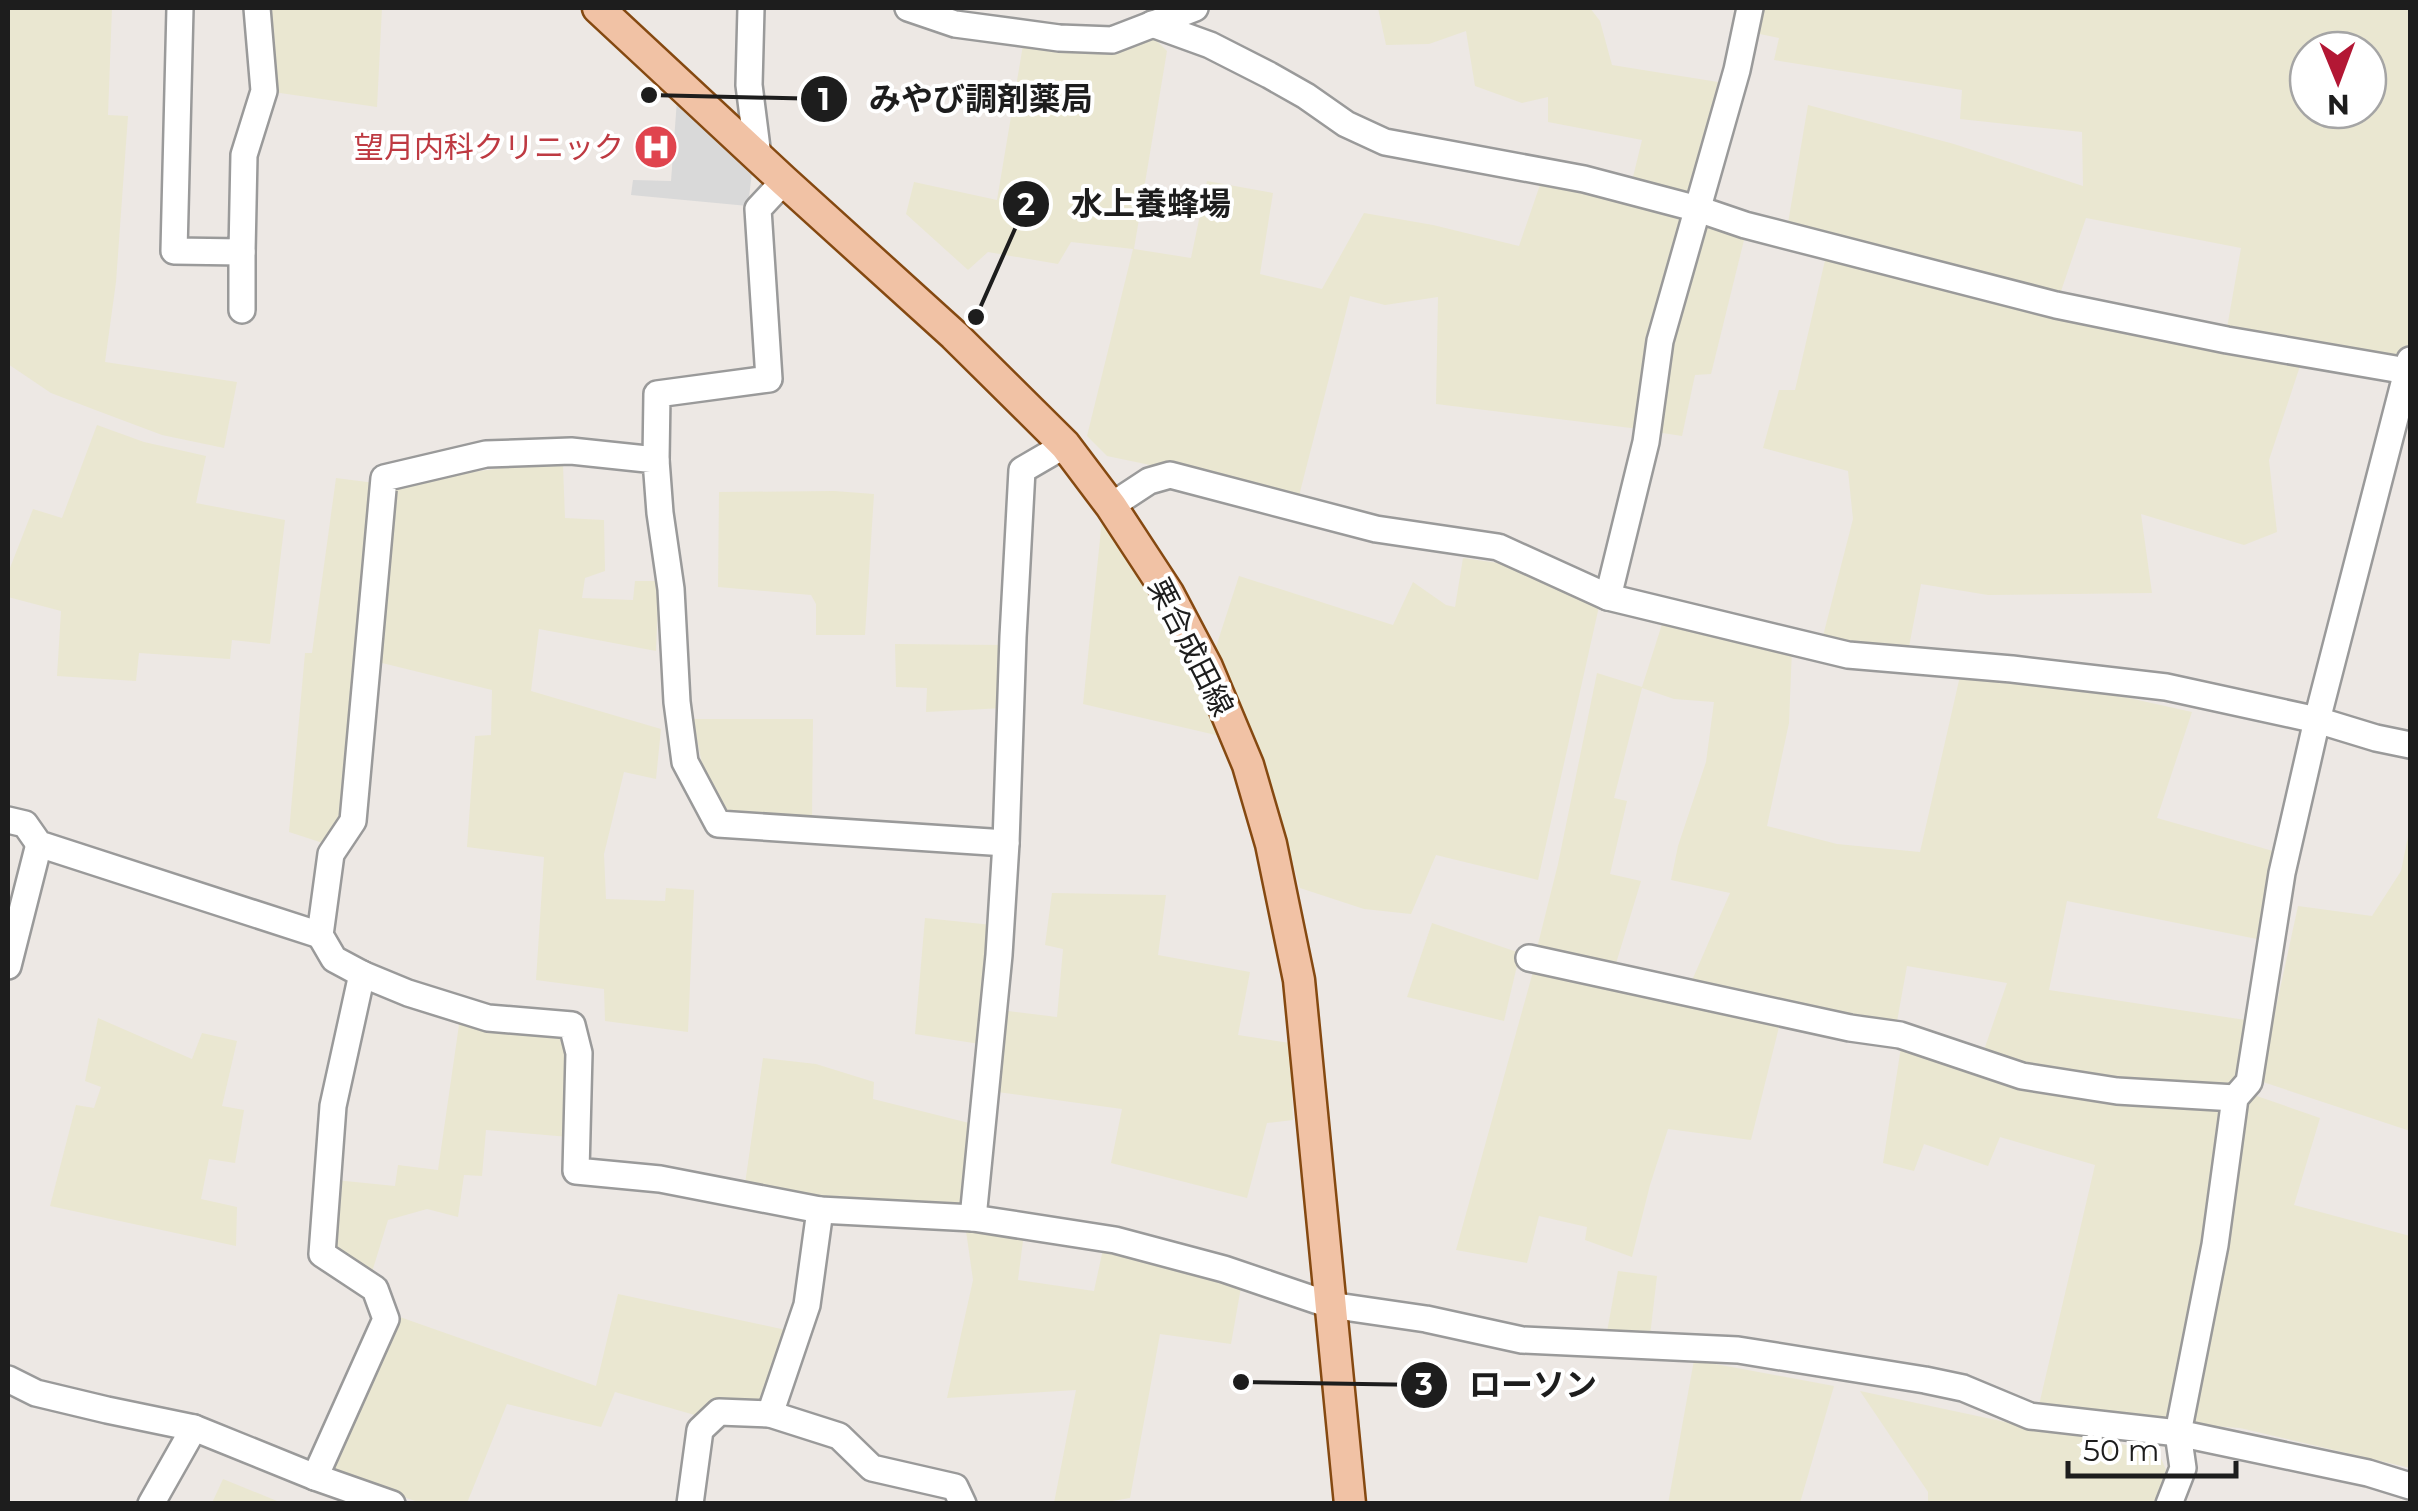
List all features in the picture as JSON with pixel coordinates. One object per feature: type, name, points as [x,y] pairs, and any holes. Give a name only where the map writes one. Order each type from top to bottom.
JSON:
[{"type":"main road","name":"栗合成田線","points":[[598,8],[954,335],[1065,445],[1168,593],[1206,667],[1248,765],[1272,844],[1300,980],[1350,1504]]},
{"type":"street","points":[[180,8],[174,251],[242,252]]},
{"type":"street","points":[[242,310],[244,154],[264,91],[258,8]]},
{"type":"street","points":[[750,8],[748,85],[758,156]]},
{"type":"street","points":[[908,8],[955,24],[1059,38],[1112,40],[1195,8]]},
{"type":"street","points":[[1608,597],[1646,442],[1660,342],[1750,8]]},
{"type":"street","points":[[1152,24],[1210,45],[1254,67],[1346,124],[1385,142],[1584,178],[1745,225],[2056,305],[2227,340],[2409,366],[2317,720],[2282,873],[2249,1082],[2235,1098],[2215,1244],[2178,1433],[2182,1468],[2169,1504]]},
{"type":"street","points":[[784,181],[758,210],[769,379],[657,394],[660,513],[672,589],[677,702],[685,762],[718,824],[1006,843]]},
{"type":"street","points":[[973,1218],[999,955],[1022,470],[1065,445]]},
{"type":"street","points":[[656,460],[570,451],[486,454],[384,478],[353,821],[331,854],[320,935],[334,960],[408,993],[488,1018],[572,1025],[579,1052],[576,1171],[660,1179],[820,1210],[973,1218],[1115,1240],[1224,1268],[1330,1305],[1426,1319],[1522,1340],[1738,1350],[1963,1388],[2030,1416],[2178,1433],[2368,1473],[2410,1486]]},
{"type":"street","points":[[1111,506],[1149,481],[1170,475],[1376,529],[1498,547],[1608,597],[1848,655],[2166,687],[2410,745]]},
{"type":"street","points":[[8,820],[25,824],[39,844],[320,935]]},
{"type":"street","points":[[8,966],[39,844]]},
{"type":"street","points":[[1529,958],[1850,1028],[1900,1035],[2022,1076],[2116,1092],[2235,1098]]},
{"type":"street","points":[[315,1476],[386,1319],[375,1288],[322,1254],[332,1106],[362,974]]},
{"type":"street","points":[[770,1414],[807,1305],[820,1210]]},
{"type":"street","points":[[8,1380],[36,1393],[194,1428],[392,1504]]},
{"type":"street","points":[[690,1504],[700,1430],[719,1412],[770,1414],[840,1436],[872,1468],[956,1487],[963,1504]]},
{"type":"street","points":[[150,1504],[194,1428]]},
{"type":"shaded area","points":[[8,8],[112,8],[108,115],[128,116],[116,282],[105,362],[237,382],[224,448],[162,435],[51,393],[8,364]]},
{"type":"shaded area","points":[[263,8],[382,8],[377,107],[273,92]]},
{"type":"shaded area","points":[[1378,8],[1590,8],[1600,21],[1612,65],[1718,82],[1690,193],[1632,181],[1642,140],[1548,122],[1548,97],[1522,103],[1475,86],[1466,31],[1429,44],[1386,45]]},
{"type":"shaded area","points":[[1760,8],[2410,8],[2410,343],[2397,361],[2227,328],[2241,248],[2086,218],[2059,297],[1787,229],[1808,105],[1954,144],[2083,186],[2082,132],[1960,119],[1962,90],[1774,60],[1779,38],[1755,33]]},
{"type":"shaded area","points":[[1151,35],[1167,51],[1134,249],[1191,258],[1207,181],[1273,193],[1260,274],[1322,289],[1364,213],[1519,246],[1542,179],[1685,215],[1639,429],[1436,404],[1438,297],[1385,305],[1350,296],[1299,496],[1107,456],[1087,436],[1133,249],[1071,242],[1058,264],[988,252],[968,270],[906,214],[914,182],[997,200],[1024,39]]},
{"type":"shaded area","points":[[677,100],[752,172],[748,206],[631,195],[633,180],[671,181]]},
{"type":"shaded area","points":[[1707,224],[1745,236],[1711,374],[1695,375],[1682,436],[1656,432],[1674,302]]},
{"type":"shaded area","points":[[1826,256],[2302,360],[2269,460],[2277,532],[2244,545],[2141,514],[2152,593],[1988,595],[1921,584],[1908,652],[1823,636],[1853,519],[1848,471],[1763,448],[1779,390],[1795,390]]},
{"type":"shaded area","points":[[97,425],[144,442],[206,456],[196,503],[285,520],[270,644],[232,640],[230,659],[139,653],[136,681],[57,676],[61,611],[8,597],[8,573],[33,509],[62,518]]},
{"type":"shaded area","points":[[563,466],[565,518],[604,520],[605,571],[585,578],[582,598],[633,600],[635,581],[659,581],[656,651],[539,629],[531,691],[661,729],[656,779],[624,772],[604,854],[606,899],[665,901],[666,888],[694,890],[688,1032],[605,1021],[604,989],[536,980],[544,857],[467,847],[475,736],[491,735],[492,690],[378,662],[395,482],[510,467]]},
{"type":"shaded area","points":[[336,478],[375,483],[344,817],[329,845],[289,832],[305,653],[312,653]]},
{"type":"shaded area","points":[[719,492],[874,494],[865,635],[816,635],[816,604],[811,595],[718,587]]},
{"type":"shaded area","points":[[1102,520],[1161,607],[1220,736],[1083,704]]},
{"type":"shaded area","points":[[1463,558],[1520,566],[1600,602],[1538,880],[1436,855],[1411,914],[1364,909],[1300,888],[1267,773],[1215,650],[1239,576],[1393,625],[1413,582],[1455,607]]},
{"type":"shaded area","points":[[1663,621],[1792,649],[1789,723],[1767,826],[1837,844],[1920,852],[1960,676],[2129,698],[2192,712],[2157,818],[2294,857],[2277,943],[2067,901],[2049,990],[2252,1021],[2243,1072],[2233,1086],[2104,1079],[1983,1053],[2007,983],[1907,966],[1896,1027],[1690,985],[1730,893],[1671,880],[1706,762],[1714,702],[1674,699],[1642,688],[1614,798],[1627,801],[1610,874],[1641,881],[1614,970],[1536,952],[1597,673],[1642,687]]},
{"type":"shaded area","points":[[895,644],[1005,645],[1004,708],[926,712],[927,688],[896,687]]},
{"type":"shaded area","points":[[693,719],[813,719],[812,821],[726,814],[708,795]]},
{"type":"shaded area","points":[[2410,827],[2410,1131],[2260,1081],[2298,906],[2372,916],[2401,871]]},
{"type":"shaded area","points":[[1052,893],[1166,895],[1158,955],[1250,972],[1238,1035],[1290,1043],[1293,1120],[1267,1123],[1247,1198],[1111,1163],[1122,1109],[990,1091],[1000,1010],[1057,1017],[1063,949],[1045,945]]},
{"type":"shaded area","points":[[925,918],[992,925],[980,1044],[915,1034]]},
{"type":"shaded area","points":[[1432,923],[1520,953],[1504,1021],[1407,997]]},
{"type":"shaded area","points":[[1534,968],[1781,1019],[1751,1140],[1668,1129],[1632,1257],[1585,1240],[1587,1227],[1539,1216],[1527,1263],[1456,1250]]},
{"type":"shaded area","points":[[98,1018],[192,1059],[202,1033],[237,1041],[222,1106],[244,1110],[235,1163],[209,1159],[201,1199],[237,1207],[236,1246],[50,1206],[76,1105],[94,1108],[101,1087],[85,1081]]},
{"type":"shaded area","points":[[460,1018],[562,1033],[573,1057],[569,1137],[486,1130],[482,1176],[464,1175],[458,1217],[427,1209],[388,1220],[372,1272],[329,1245],[335,1180],[395,1186],[398,1165],[438,1170]]},
{"type":"shaded area","points":[[1901,1047],[2108,1103],[2216,1107],[2221,1117],[2203,1245],[2165,1423],[2039,1405],[2095,1165],[2000,1137],[1988,1166],[1924,1144],[1914,1171],[1883,1163]]},
{"type":"shaded area","points":[[763,1058],[816,1064],[874,1082],[873,1099],[973,1124],[967,1207],[830,1203],[745,1184]]},
{"type":"shaded area","points":[[2251,1094],[2320,1118],[2294,1205],[2410,1236],[2410,1468],[2240,1428],[2197,1425],[2188,1414],[2241,1106]]},
{"type":"shaded area","points":[[965,1224],[1024,1233],[1018,1280],[1094,1291],[1103,1249],[1173,1265],[1241,1287],[1231,1344],[1160,1334],[1130,1498],[1101,1503],[1054,1503],[1076,1390],[947,1398],[973,1280]]},
{"type":"shaded area","points":[[1618,1271],[1657,1276],[1650,1336],[1607,1332]]},
{"type":"shaded area","points":[[618,1294],[786,1330],[765,1398],[754,1406],[712,1398],[698,1416],[615,1392],[601,1427],[507,1404],[467,1503],[422,1503],[332,1475],[397,1316],[596,1386]]},
{"type":"shaded area","points":[[1694,1360],[1834,1386],[1800,1503],[1668,1504]]},
{"type":"shaded area","points":[[1860,1391],[2158,1451],[2169,1477],[2157,1503],[1928,1503],[1928,1492]]},
{"type":"shaded area","points":[[223,1479],[282,1503],[212,1503]]},
{"type":"place","name":"みやび調剤薬局","points":[[649,95]]},
{"type":"place","name":"望月内科クリニック","points":[[656,147]]},
{"type":"place","name":"水上養蜂場","points":[[976,317]]},
{"type":"place","name":"ローソン","points":[[1241,1382]]}]
